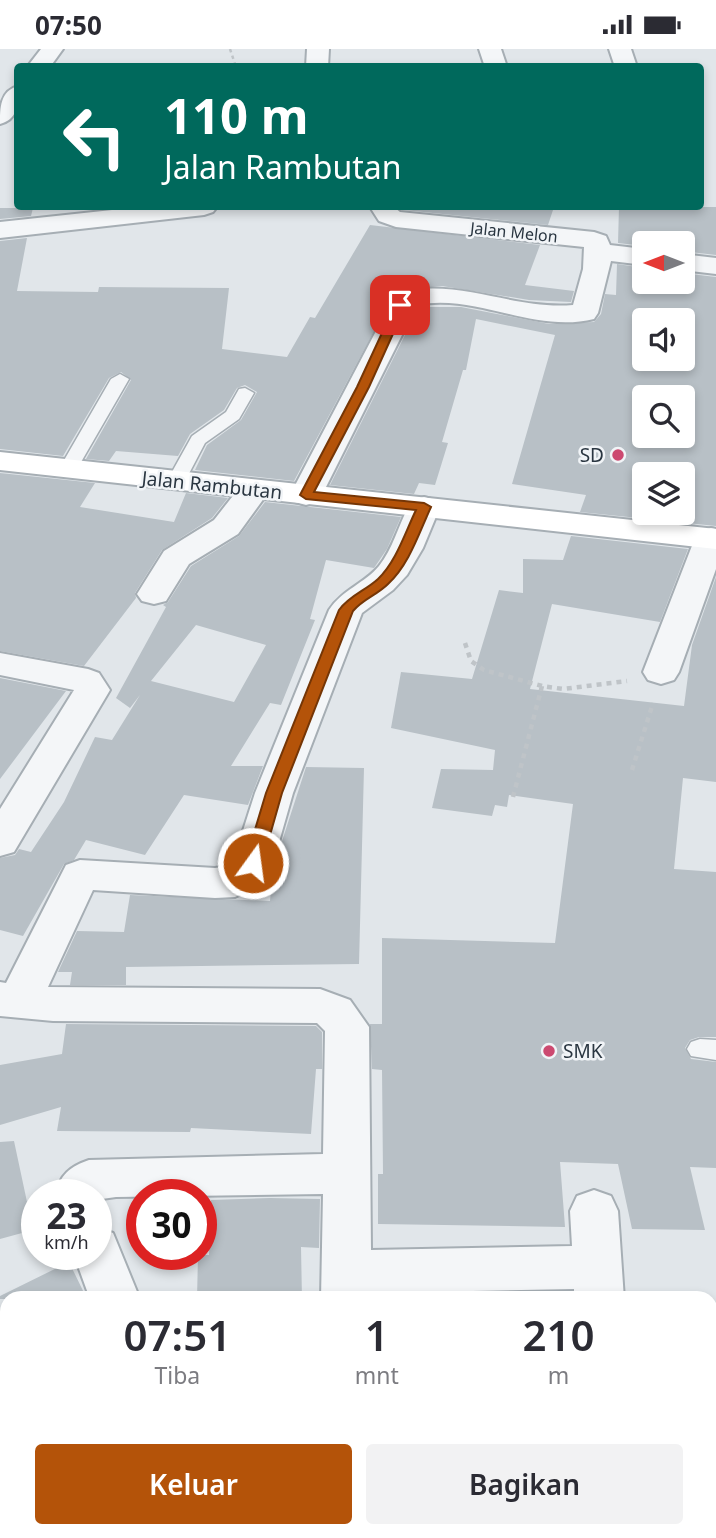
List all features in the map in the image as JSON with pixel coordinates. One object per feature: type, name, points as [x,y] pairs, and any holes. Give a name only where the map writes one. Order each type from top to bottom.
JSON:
[{"type":"street","points":[[41,63],[52,49]]},
{"type":"street","points":[[0,117],[14,98]]},
{"type":"street","points":[[0,230],[177,210]]},
{"type":"street","name":"Jalan Melon","points":[[385,210],[388,216],[396,219],[594,240],[599,252],[632,256]]},
{"type":"street","points":[[306,495],[406,299],[431,295],[559,315],[584,313],[599,252]]},
{"type":"street","points":[[695,264],[716,266]]},
{"type":"street","name":"Jalan Rambutan","points":[[0,461],[713,539]]},
{"type":"street","points":[[154,594],[176,558],[226,527],[254,490]]},
{"type":"street","points":[[11,1001],[29,977],[80,875],[215,883],[235,882],[246,875],[253,863],[274,793],[346,610],[357,597],[382,583],[396,566],[424,507]]},
{"type":"street","points":[[661,672],[713,539]]},
{"type":"street","points":[[0,664],[75,677],[86,681],[92,689],[15,790],[0,842]]},
{"type":"street","points":[[11,1001],[320,1006],[335,1012],[347,1027],[346,1285],[598,1283],[594,1211]]},
{"type":"street","points":[[98,1179],[345,1174]]},
{"type":"street","points":[[104,1270],[112,1291]]},
{"type":"lane","points":[[68,469],[120,379]]},
{"type":"lane","points":[[176,481],[198,440],[233,415],[245,393]]},
{"type":"path","points":[[465,643],[471,661],[484,670],[542,686],[580,688],[661,672],[632,770]]},
{"type":"path","points":[[513,797],[542,686]]},
{"type":"building","points":[[704,207],[716,207],[716,255],[695,253],[695,231],[632,231],[632,245],[618,243],[619,210],[704,210]]},
{"type":"building","points":[[0,208],[32,210],[31,216],[0,219]]},
{"type":"building","points":[[404,210],[553,210],[548,225]]},
{"type":"building","points":[[370,225],[540,245],[525,285],[574,291],[571,302],[529,300],[442,286],[396,290],[294,481],[195,470],[207,445],[241,420],[257,392],[245,385],[237,388],[224,410],[190,434],[178,456],[116,451],[109,461],[86,459],[131,380],[121,372],[109,378],[63,456],[0,449],[0,241],[27,238],[17,291],[98,292],[99,287],[229,288],[222,349],[287,357],[310,317],[315,318]]},
{"type":"building","points":[[617,264],[632,266],[632,294],[695,294],[695,275],[716,277],[716,526],[695,524],[695,462],[632,462],[632,517],[580,512],[586,495],[512,484],[555,335],[476,319],[466,370],[463,370],[442,442],[448,443],[435,485],[419,483],[414,494],[330,485],[419,307],[461,307],[549,324],[594,322],[601,314],[605,294],[616,295]]},
{"type":"building","points":[[0,473],[95,483],[80,507],[174,522],[186,493],[228,498],[212,518],[162,550],[135,593],[136,598],[84,666],[0,651]]},
{"type":"building","points":[[265,502],[401,517],[387,549],[374,568],[326,560],[310,619],[315,620],[281,705],[270,703],[231,766],[263,766],[248,805],[184,795],[145,855],[86,840],[74,860],[64,864],[23,936],[0,930],[0,858],[15,855],[19,849],[31,852],[64,802],[95,737],[112,740],[140,695],[130,708],[116,698],[166,607],[163,605],[168,602],[191,566],[239,536]],"holes":[[[196,625],[266,645],[234,702],[151,681]]]},
{"type":"building","points":[[571,536],[688,549],[660,622],[552,604],[530,689],[684,706],[692,645],[716,577],[716,782],[683,778],[674,869],[716,872],[716,1037],[690,1040],[685,1048],[691,1059],[716,1062],[716,1168],[690,1167],[705,1230],[632,1229],[618,1164],[560,1162],[565,1227],[378,1224],[378,1174],[383,1174],[382,1070],[372,1069],[370,1024],[382,1024],[382,938],[555,943],[573,804],[509,795],[507,807],[495,805],[492,816],[432,808],[441,769],[493,770],[495,750],[391,728],[401,672],[472,679],[499,590],[523,593],[523,559],[563,560]]},
{"type":"building","points":[[0,678],[66,691],[0,779]]},
{"type":"building","points":[[306,767],[364,768],[359,964],[126,967],[126,985],[70,985],[72,972],[58,972],[77,931],[124,932],[130,895],[270,901],[273,869]]},
{"type":"building","points":[[66,1024],[316,1026],[322,1032],[322,1069],[316,1069],[311,1134],[191,1128],[190,1132],[57,1131],[61,1107],[0,1125],[0,1065],[62,1054]]},
{"type":"building","points":[[14,1141],[22,1179],[21,1233],[0,1239],[0,1142]]},
{"type":"building","points":[[320,1199],[319,1248],[301,1247],[302,1291],[197,1291],[198,1270],[217,1270],[217,1200]]},
{"type":"building","points":[[53,1270],[73,1270],[83,1291],[10,1291]]},
{"type":"place","name":"SD","points":[[618,455]]},
{"type":"place","name":"SMK","points":[[549,1051]]},
{"type":"route","points":[[253,863],[274,793],[314,699],[346,610],[357,597],[382,583],[396,566],[424,507],[306,495],[363,387],[400,305]]}]
